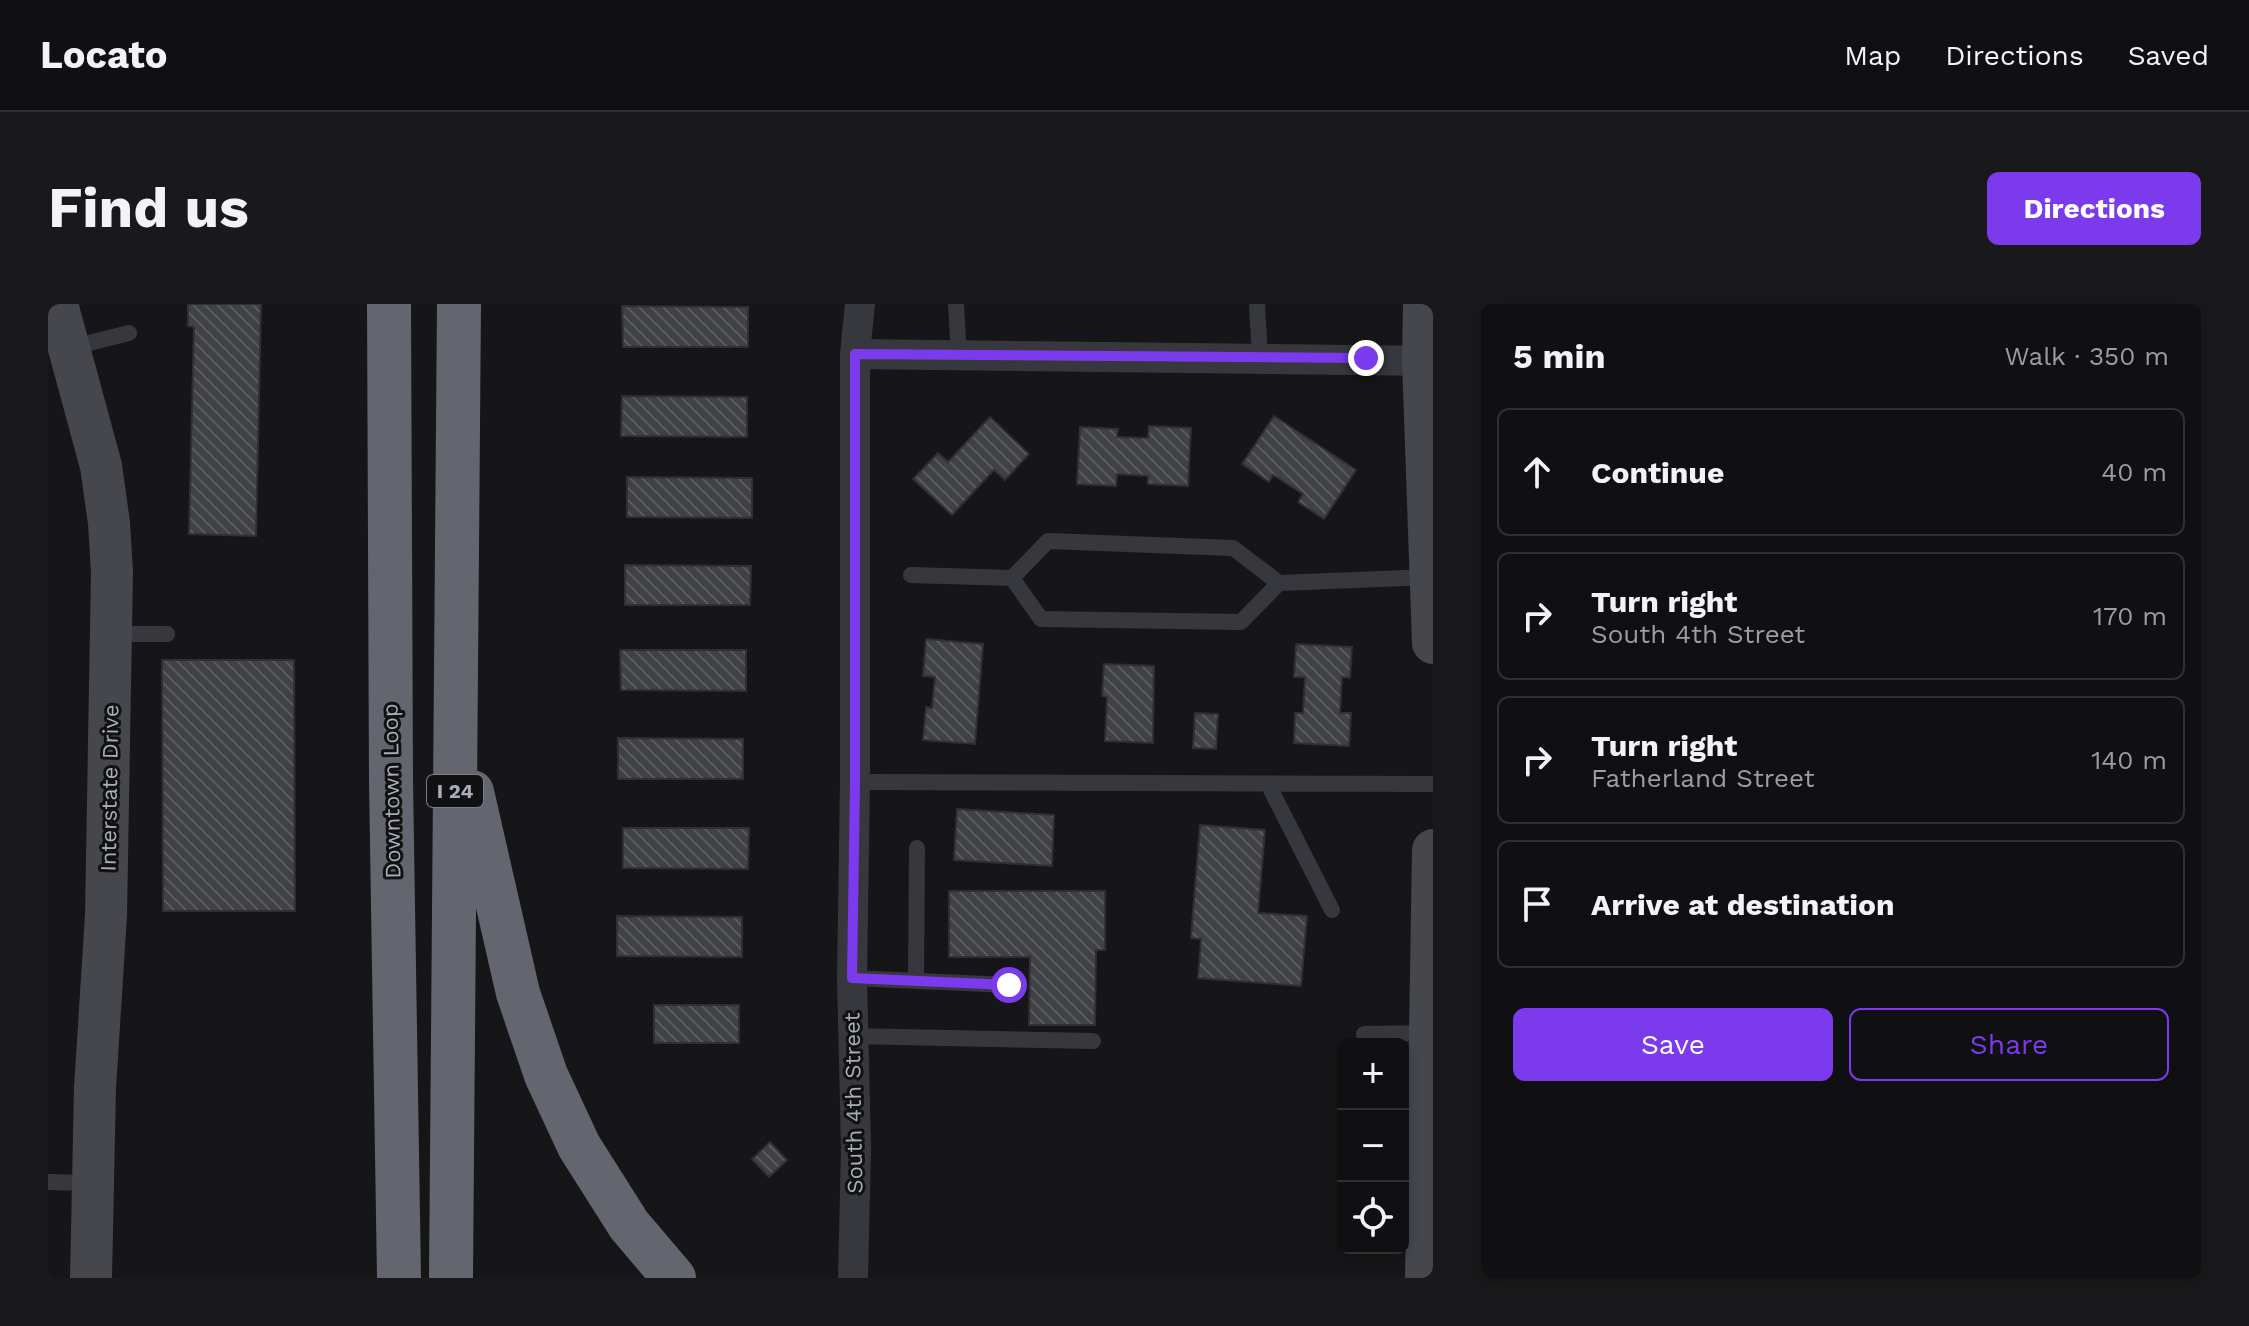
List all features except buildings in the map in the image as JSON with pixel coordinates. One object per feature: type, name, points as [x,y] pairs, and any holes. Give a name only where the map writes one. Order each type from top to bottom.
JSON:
[{"type":"highway","points":[[366,304],[366,329],[388,455]]},
{"type":"highway","name":"Downtown Loop","points":[[389,304],[388,455],[399,1278]]},
{"type":"highway","name":"I 24","points":[[451,1278],[459,304]]},
{"type":"highway","points":[[456,723],[518,993],[546,1075],[579,1146],[629,1225],[674,1278]]},
{"type":"main road","name":"Interstate Drive","points":[[57,304],[94,435],[106,496],[111,549],[106,915],[95,1088],[91,1278]]},
{"type":"main road","points":[[1424,304],[1428,361],[1433,643]]},
{"type":"main road","points":[[1426,1278],[1433,850]]},
{"type":"street","name":"South 4th Street","points":[[853,1278],[856,1147],[852,978],[855,354],[860,304]]},
{"type":"street","points":[[855,354],[1428,361]]},
{"type":"lane","points":[[956,304],[959,355]]},
{"type":"lane","points":[[1257,304],[1260,357]]},
{"type":"lane","points":[[69,348],[129,333]]},
{"type":"lane","points":[[911,575],[1012,578],[1048,541],[1233,548],[1279,583],[1433,577]]},
{"type":"lane","points":[[1012,578],[1041,619],[1241,622],[1279,583]]},
{"type":"lane","points":[[112,634],[167,634]]},
{"type":"lane","points":[[855,782],[1433,784]]},
{"type":"lane","points":[[1268,784],[1332,910]]},
{"type":"lane","points":[[916,981],[917,848]]},
{"type":"lane","points":[[852,978],[1009,985]]},
{"type":"lane","points":[[1364,1034],[1430,1033]]},
{"type":"lane","points":[[853,1036],[1093,1041]]},
{"type":"lane","points":[[48,1182],[93,1183]]},
{"type":"route","points":[[1009,985],[852,978],[855,354],[1366,358]]}]
